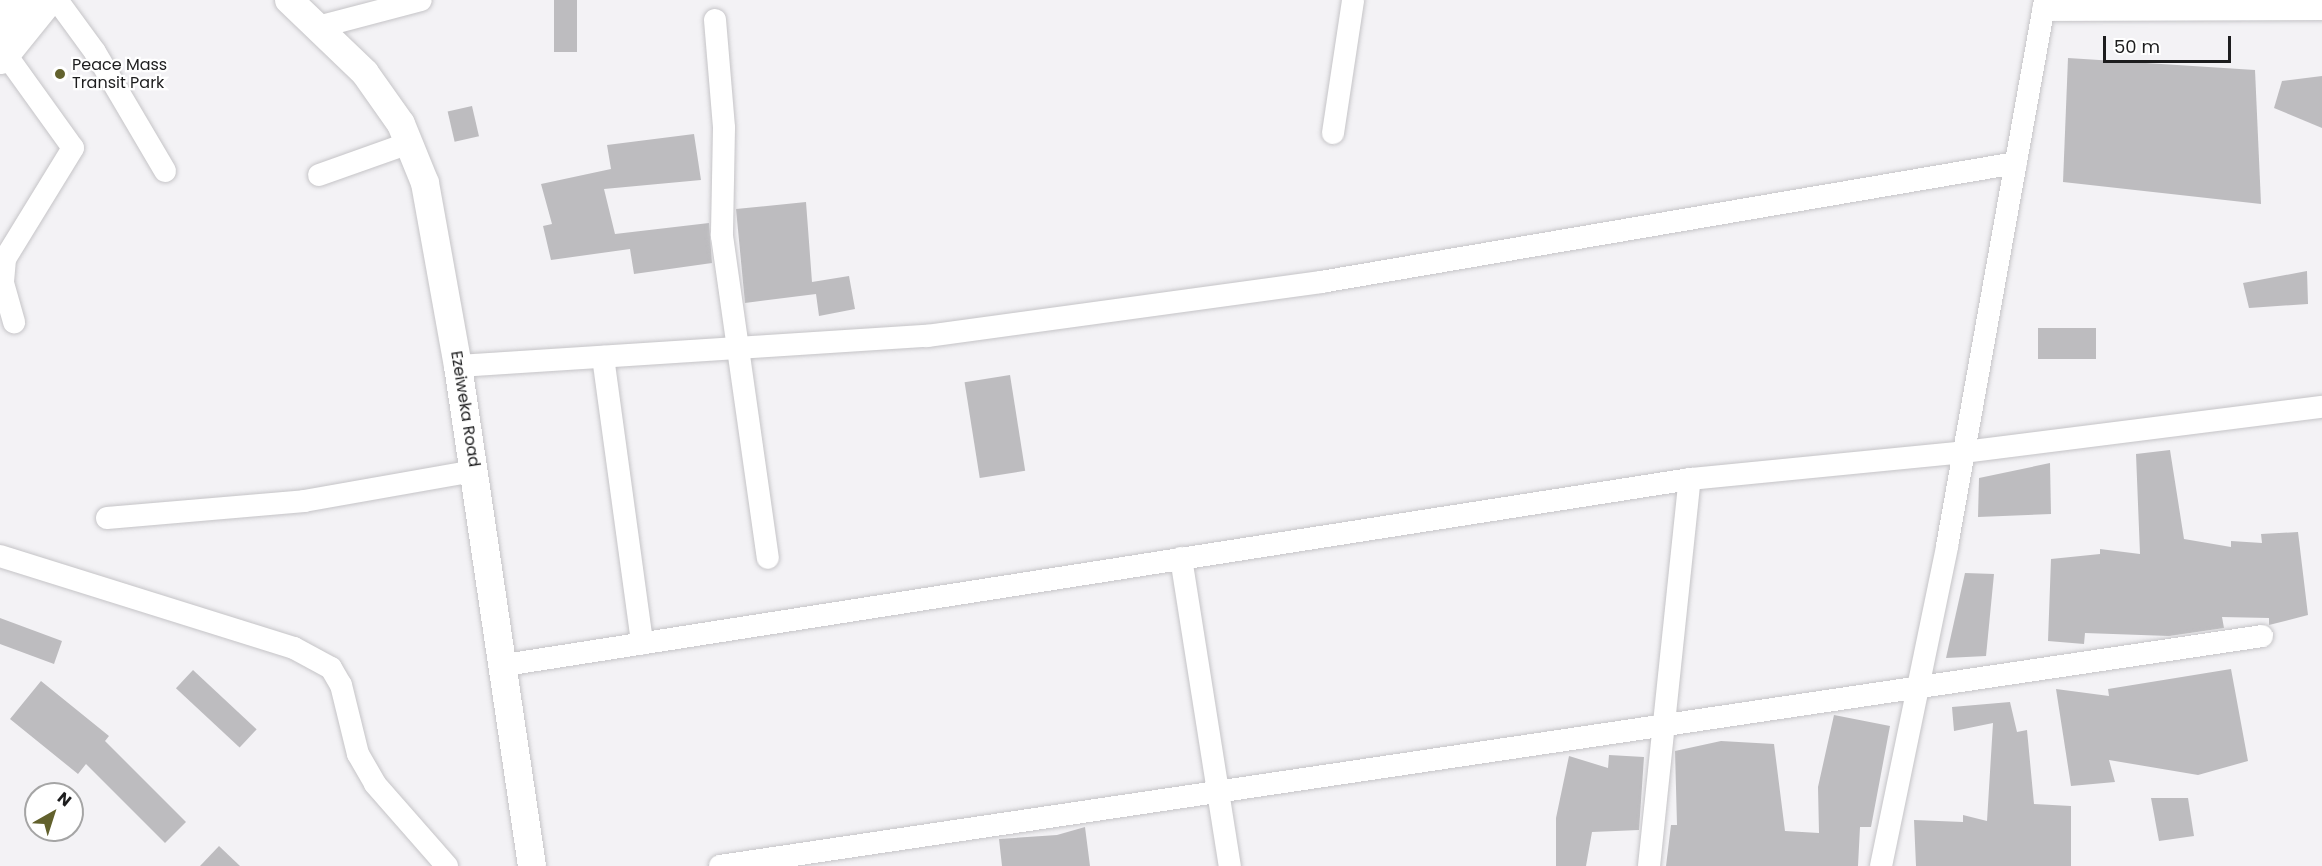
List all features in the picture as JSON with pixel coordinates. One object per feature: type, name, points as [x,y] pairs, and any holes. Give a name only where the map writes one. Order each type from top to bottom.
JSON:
[{"type":"highway","points":[[0,17],[12,0]]},
{"type":"highway","points":[[2,54],[46,0]]},
{"type":"main road","name":"Ezeiweka Road","points":[[289,0],[322,26],[365,73],[409,143],[425,183],[475,471],[505,665],[532,866]]},
{"type":"street","points":[[57,0],[95,52],[165,171]]},
{"type":"street","points":[[322,26],[382,5],[421,0]]},
{"type":"street","points":[[1333,133],[1353,0]]},
{"type":"street","points":[[1881,866],[1964,452],[2044,5],[2322,9]]},
{"type":"street","points":[[715,20],[724,128],[722,236],[735,348],[768,558]]},
{"type":"street","points":[[2,54],[73,148],[4,259],[3,283],[14,322]]},
{"type":"street","points":[[318,175],[409,143]]},
{"type":"street","points":[[458,366],[927,336],[1321,282],[2016,163]]},
{"type":"street","points":[[603,357],[642,644]]},
{"type":"street","points":[[505,665],[1690,479],[1964,452],[2322,407]]},
{"type":"street","points":[[107,518],[304,501],[475,471]]},
{"type":"street","points":[[1649,866],[1662,723],[1690,479]]},
{"type":"street","points":[[0,556],[294,648],[331,668],[364,764],[447,866]]},
{"type":"street","points":[[1181,558],[1222,789],[1230,866]]},
{"type":"street","points":[[720,866],[1662,723],[1917,688],[2262,636]]},
{"type":"building","points":[[554,0],[577,0],[577,52],[554,52]]},
{"type":"building","points":[[2068,58],[2255,70],[2261,204],[2063,182]]},
{"type":"building","points":[[2322,76],[2322,128],[2274,108],[2282,81]]},
{"type":"building","points":[[472,106],[479,136],[455,142],[448,112]]},
{"type":"building","points":[[694,134],[701,180],[604,189],[615,234],[709,223],[712,263],[634,274],[630,249],[551,260],[543,226],[552,224],[541,184],[611,169],[607,145]]},
{"type":"building","points":[[806,202],[812,282],[849,276],[855,309],[819,316],[816,294],[745,303],[736,209]]},
{"type":"building","points":[[2307,271],[2308,304],[2249,308],[2243,283]]},
{"type":"building","points":[[2038,328],[2096,328],[2096,359],[2038,359]]},
{"type":"building","points":[[1010,375],[1025,471],[980,478],[965,382]]},
{"type":"building","points":[[2170,450],[2184,539],[2231,547],[2231,541],[2262,543],[2261,534],[2298,532],[2308,615],[2269,625],[2269,618],[2222,617],[2224,628],[2169,636],[2085,633],[2084,644],[2048,641],[2051,559],[2100,554],[2100,549],[2140,554],[2136,454]]},
{"type":"building","points":[[2050,463],[2051,514],[1978,517],[1979,478]]},
{"type":"building","points":[[1965,573],[1994,574],[1986,656],[1946,658]]},
{"type":"building","points":[[0,618],[62,641],[54,664],[0,644]]},
{"type":"building","points":[[2231,669],[2248,761],[2198,775],[2109,760],[2115,782],[2071,786],[2056,689],[2109,696],[2108,689]]},
{"type":"building","points":[[193,670],[257,729],[240,748],[176,688]]},
{"type":"building","points":[[41,681],[109,736],[105,741],[186,822],[165,843],[86,764],[78,774],[10,719]]},
{"type":"building","points":[[2010,702],[2017,732],[2027,730],[2034,804],[2071,806],[2071,866],[1916,866],[1914,820],[1963,822],[1963,815],[1987,821],[1993,723],[1954,731],[1952,707]]},
{"type":"building","points":[[1834,715],[1890,726],[1871,827],[1860,827],[1858,866],[1666,866],[1671,825],[1677,825],[1675,751],[1721,741],[1774,744],[1785,831],[1819,833],[1818,787]]},
{"type":"building","points":[[1609,755],[1644,757],[1639,830],[1592,832],[1586,866],[1556,866],[1556,818],[1569,756],[1608,768]]},
{"type":"building","points":[[2151,798],[2188,798],[2194,836],[2159,841]]},
{"type":"building","points":[[1085,827],[1090,866],[1002,866],[999,839],[1057,835]]},
{"type":"building","points":[[219,846],[240,866],[200,866]]},
{"type":"place","name":"Peace Mass Transit Park","points":[[60,74]]}]
